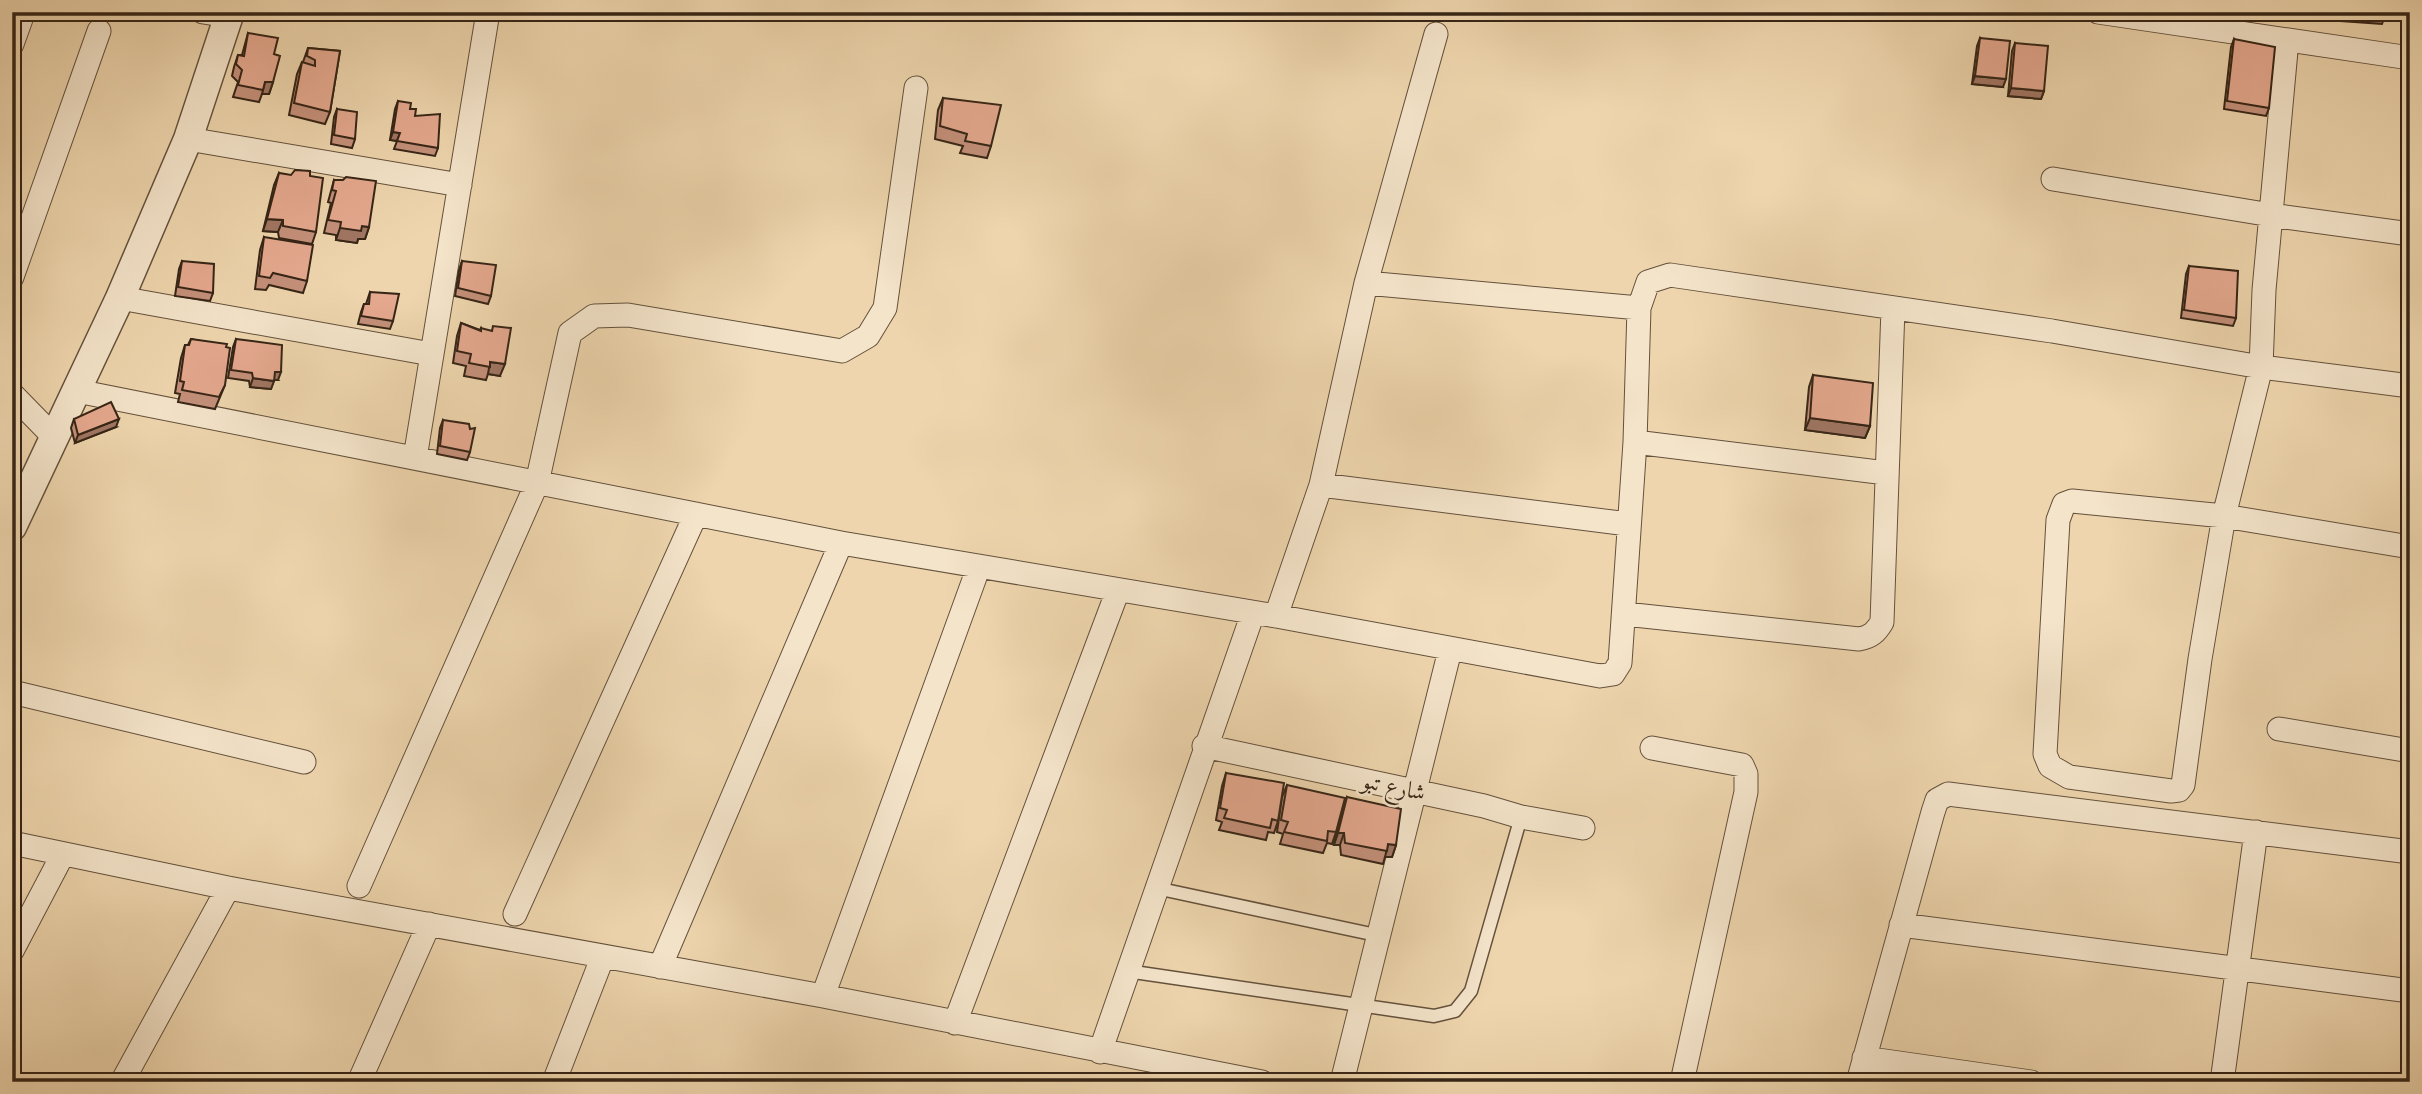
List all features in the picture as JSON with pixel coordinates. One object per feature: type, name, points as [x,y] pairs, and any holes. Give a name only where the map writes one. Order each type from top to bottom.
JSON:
[{"type":"street","points":[[415,458],[488,12]]},
{"type":"street","points":[[2098,12],[2410,58]]},
{"type":"street","points":[[12,527],[120,299],[188,139],[221,14]]},
{"type":"street","points":[[12,44],[21,19]]},
{"type":"street","points":[[12,277],[99,31]]},
{"type":"street","points":[[1276,616],[1321,485],[1366,283],[1436,34]]},
{"type":"street","points":[[2287,40],[2261,367],[2224,516],[2200,659],[2183,785],[2179,790],[2171,791],[2059,774],[2050,766],[2045,754],[2059,511],[2072,501],[2224,516],[2410,547]]},
{"type":"street","points":[[359,886],[537,483],[570,333],[594,316],[628,315],[842,351],[868,336],[885,308],[916,88]]},
{"type":"street","points":[[188,139],[460,185]]},
{"type":"street","points":[[2053,179],[2271,215],[2410,234]]},
{"type":"street","points":[[78,391],[841,543],[1276,616],[1600,676],[1613,674],[1620,663],[1636,442],[1639,308],[1648,282],[1670,275],[2052,331],[2261,367],[2410,386]]},
{"type":"street","points":[[1366,283],[1639,308]]},
{"type":"street","points":[[120,299],[431,354]]},
{"type":"street","points":[[1625,614],[1869,638],[1882,622],[1893,308]]},
{"type":"street","points":[[12,394],[55,439]]},
{"type":"street","points":[[1636,442],[1886,473]]},
{"type":"street","points":[[1321,485],[1628,524]]},
{"type":"street","points":[[515,914],[696,514]]},
{"type":"street","points":[[660,967],[841,543]]},
{"type":"street","points":[[823,996],[979,566]]},
{"type":"street","points":[[956,1023],[1118,590]]},
{"type":"street","points":[[1100,1052],[1253,613]]},
{"type":"street","points":[[1342,1082],[1376,935],[1450,650]]},
{"type":"street","points":[[12,692],[304,762]]},
{"type":"street","points":[[2279,729],[2410,751]]},
{"type":"street","name":"شارع تبو","points":[[1205,746],[1413,790],[1521,817],[1583,828]]},
{"type":"street","points":[[1652,748],[1742,765],[1746,774],[1746,792],[1682,1082]]},
{"type":"street","points":[[1858,1082],[1933,812],[1937,800],[1948,794],[2410,852]]},
{"type":"street","points":[[2222,1082],[2256,832]]},
{"type":"street","points":[[12,844],[228,888],[823,996],[1262,1082]]},
{"type":"street","points":[[12,951],[63,854]]},
{"type":"street","points":[[122,1082],[228,888]]},
{"type":"street","points":[[359,1082],[429,924]]},
{"type":"street","points":[[1901,925],[2410,991]]},
{"type":"street","points":[[554,1082],[603,956]]},
{"type":"street","points":[[1864,1058],[2031,1082]]},
{"type":"lane","points":[[1127,971],[1434,1016],[1455,1011],[1471,991],[1521,817]]},
{"type":"lane","points":[[1156,888],[1376,935]]},
{"type":"building","points":[[2337,12],[2386,12],[2385,16]]},
{"type":"building","points":[[248,33],[278,38],[274,54],[280,56],[273,82],[265,82],[263,90],[238,85],[242,70],[236,64],[238,55],[244,56]]},
{"type":"building","points":[[1980,38],[2010,41],[2006,79],[1975,76]]},
{"type":"building","points":[[2234,39],[2275,47],[2269,108],[2227,101]]},
{"type":"building","points":[[2015,43],[2048,46],[2044,91],[2011,88]]},
{"type":"building","points":[[308,48],[340,51],[330,112],[294,103],[302,62],[315,66],[315,60],[307,56]]},
{"type":"building","points":[[943,98],[1001,105],[991,146],[965,141],[967,134],[940,126]]},
{"type":"building","points":[[398,101],[411,103],[410,109],[416,109],[415,116],[440,114],[438,148],[397,141],[400,133],[393,132]]},
{"type":"building","points":[[337,109],[357,112],[355,139],[334,135]]},
{"type":"building","points":[[295,170],[310,171],[310,176],[323,178],[316,232],[283,226],[283,220],[267,219],[279,173],[291,175]]},
{"type":"building","points":[[346,177],[376,181],[369,227],[362,226],[361,231],[340,228],[341,222],[328,220],[336,191],[332,190],[334,180],[343,180]]},
{"type":"building","points":[[264,237],[313,245],[307,281],[273,273],[270,278],[259,276]]},
{"type":"building","points":[[182,261],[214,264],[213,293],[178,287]]},
{"type":"building","points":[[462,261],[496,265],[491,296],[458,288]]},
{"type":"building","points":[[2189,266],[2238,271],[2236,318],[2184,310]]},
{"type":"building","points":[[370,292],[399,294],[393,321],[361,316],[364,304],[369,304]]},
{"type":"building","points":[[461,323],[481,331],[481,328],[492,331],[493,326],[511,328],[505,364],[490,362],[490,367],[469,363],[471,354],[457,351]]},
{"type":"building","points":[[191,339],[227,344],[226,347],[230,348],[225,385],[219,397],[182,390],[184,382],[180,381],[185,345],[189,345]]},
{"type":"building","points":[[236,339],[282,345],[281,372],[275,372],[274,381],[253,378],[252,373],[231,370]]},
{"type":"building","points":[[1813,375],[1873,383],[1870,426],[1810,418]]},
{"type":"building","points":[[111,402],[119,419],[78,435],[74,419]]},
{"type":"building","points":[[443,420],[469,424],[470,429],[475,428],[470,452],[440,446]]},
{"type":"building","points":[[1226,773],[1284,783],[1278,821],[1272,819],[1270,828],[1224,818],[1227,810],[1220,808]]},
{"type":"building","points":[[1287,785],[1345,798],[1336,832],[1328,831],[1327,841],[1284,832],[1288,822],[1281,820]]},
{"type":"building","points":[[1347,797],[1401,809],[1396,845],[1388,844],[1387,851],[1345,843],[1344,833],[1338,833]]}]
